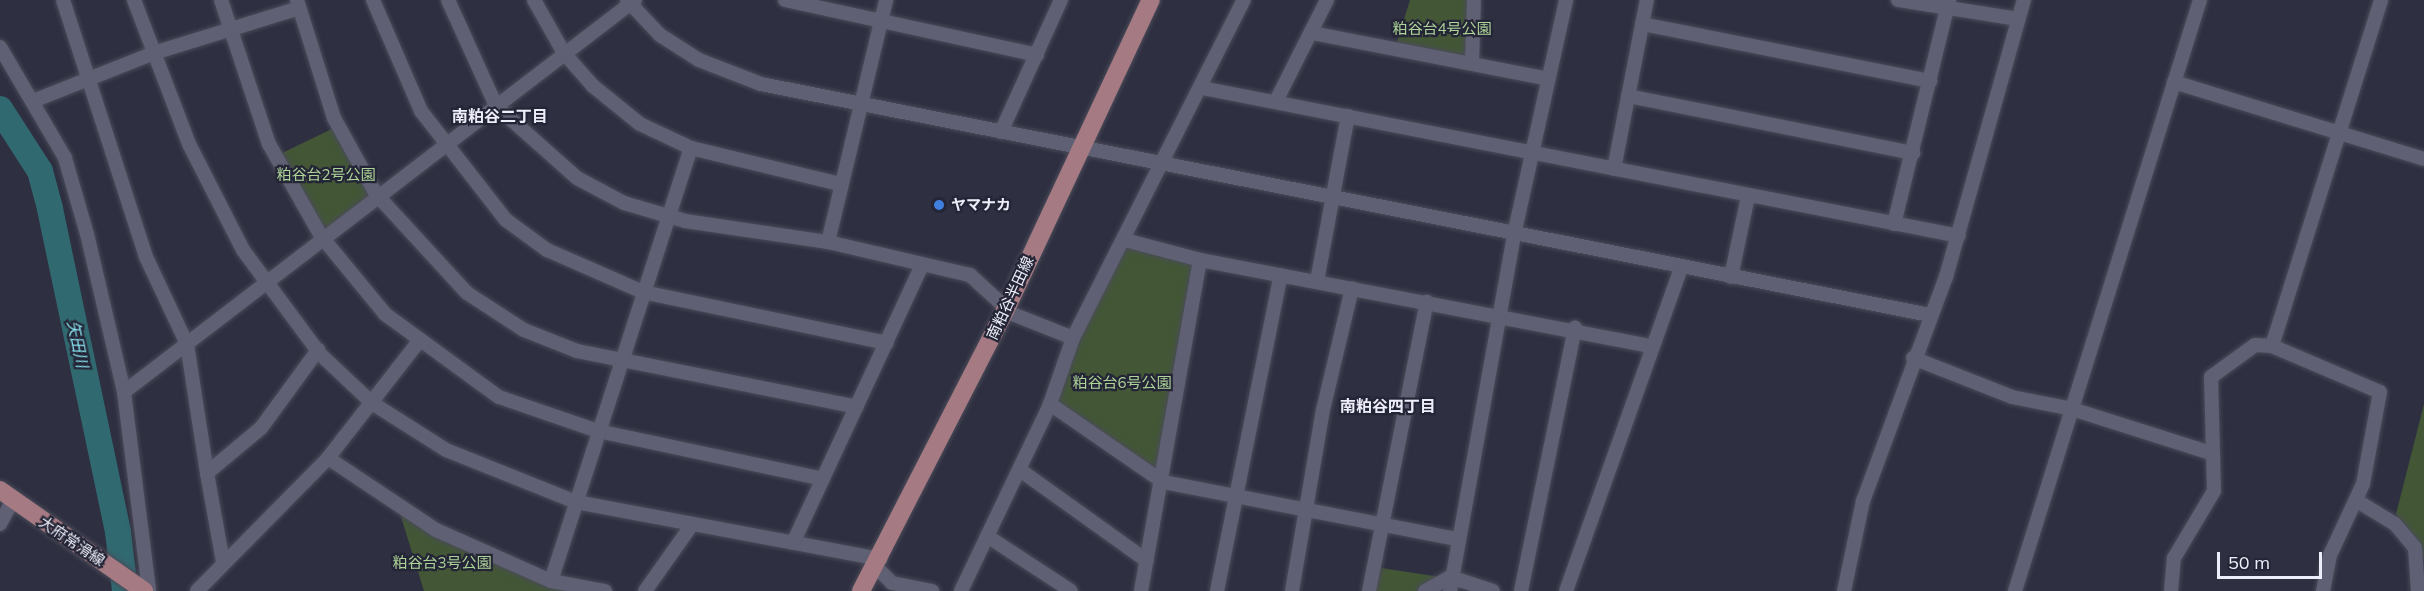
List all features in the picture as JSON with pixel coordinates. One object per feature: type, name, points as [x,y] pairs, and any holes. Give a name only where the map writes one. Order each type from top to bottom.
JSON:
[{"type":"main road","name":"南粕谷半田線","points":[[861,591],[879,563],[1005,310],[1078,149],[1151,0]]},
{"type":"main road","name":"大府常滑線","points":[[6,496],[145,590]]},
{"type":"street","points":[[63,0],[147,257],[187,344],[207,473],[224,562]]},
{"type":"street","points":[[134,0],[157,52],[189,144],[266,284],[318,350],[372,403],[446,450],[576,502],[692,526],[793,543],[879,563],[892,583],[932,591]]},
{"type":"street","points":[[221,0],[269,144],[321,236],[385,314],[499,397],[597,431],[823,479]]},
{"type":"street","points":[[373,0],[421,111],[506,220],[592,274],[643,292],[887,343]]},
{"type":"street","points":[[448,0],[496,106],[577,178],[624,203],[667,216],[828,242],[970,275],[1005,310],[1073,338]]},
{"type":"street","points":[[534,0],[564,53],[593,86],[640,124],[690,148],[840,184]]},
{"type":"street","points":[[785,0],[812,3],[881,24],[1036,55]]},
{"type":"street","points":[[828,242],[840,184],[864,104],[886,0]]},
{"type":"street","points":[[1001,132],[1061,0]]},
{"type":"street","points":[[961,591],[1050,404],[1073,338],[1202,88],[1244,0]]},
{"type":"street","points":[[1276,101],[1327,0]]},
{"type":"street","points":[[1472,62],[1474,0]]},
{"type":"street","points":[[1450,584],[1455,539],[1502,314],[1514,235],[1566,0]]},
{"type":"street","points":[[1614,169],[1647,0]]},
{"type":"street","points":[[1898,0],[1948,5],[2018,19]]},
{"type":"street","points":[[1844,591],[1863,501],[1959,236],[2024,0]]},
{"type":"street","points":[[2015,591],[2200,0]]},
{"type":"street","points":[[2272,346],[2381,0]]},
{"type":"street","points":[[124,393],[266,284],[321,236],[496,106],[630,2],[660,35],[699,60],[761,84],[1078,149],[1332,194],[1680,270],[1731,277],[1930,315]]},
{"type":"street","points":[[33,101],[157,52],[231,29],[298,4],[333,118],[376,194],[475,299],[541,337],[621,361],[856,407]]},
{"type":"street","points":[[1894,224],[1948,5]]},
{"type":"street","points":[[1642,24],[1930,81]]},
{"type":"street","points":[[1312,33],[1472,62],[1549,79]]},
{"type":"street","points":[[0,47],[65,158],[108,311],[124,393],[145,590]]},
{"type":"street","points":[[2174,82],[2424,159]]},
{"type":"street","points":[[1202,88],[1959,236]]},
{"type":"street","points":[[1628,96],[1913,153]]},
{"type":"street","points":[[1317,281],[1348,116]]},
{"type":"street","points":[[551,581],[597,431],[690,148]]},
{"type":"street","points":[[1731,277],[1748,196]]},
{"type":"street","points":[[1125,240],[1200,260],[1575,327],[1652,346]]},
{"type":"street","points":[[1141,591],[1163,482],[1200,260]]},
{"type":"street","points":[[793,543],[922,265]]},
{"type":"street","points":[[1566,591],[1680,270]]},
{"type":"street","points":[[1217,591],[1281,275]]},
{"type":"street","points":[[1292,591],[1352,288]]},
{"type":"street","points":[[1369,591],[1427,302]]},
{"type":"street","points":[[1521,591],[1575,327]]},
{"type":"street","points":[[197,591],[328,458],[420,340]]},
{"type":"street","points":[[2171,591],[2174,558],[2214,491],[2211,453],[2211,377],[2255,345],[2272,346],[2380,392],[2357,501],[2330,555],[2324,591]]},
{"type":"street","points":[[207,473],[261,428],[318,350]]},
{"type":"street","points":[[1913,358],[2012,397],[2072,409],[2211,453]]},
{"type":"street","points":[[1050,404],[1163,482],[1381,527],[1455,539]]},
{"type":"street","points":[[328,458],[436,530],[551,581],[605,591]]},
{"type":"street","points":[[1020,470],[1147,561]]},
{"type":"street","points":[[0,524],[6,496]]},
{"type":"street","points":[[2357,501],[2405,535],[2421,565],[2418,591]]},
{"type":"street","points":[[645,591],[692,526]]},
{"type":"street","points":[[987,536],[1071,591]]},
{"type":"street","points":[[1425,591],[1450,584],[1493,591]]},
{"type":"green space","name":"粕谷台4号公園","points":[[1410,0],[1474,0],[1472,62],[1395,48]]},
{"type":"green space","name":"粕谷台2号公園","points":[[338,126],[376,194],[321,236],[276,156]]},
{"type":"green space","name":"粕谷台6号公園","points":[[1125,240],[1200,260],[1163,482],[1050,404]]},
{"type":"green space","points":[[2424,404],[2424,559],[2396,514]]},
{"type":"green space","name":"粕谷台3号公園","points":[[398,507],[588,591],[424,591]]},
{"type":"green space","points":[[1381,568],[1441,577],[1417,591],[1376,591]]},
{"type":"waterway","name":"矢田川","points":[[0,109],[40,171],[50,209],[118,532],[125,591]]},
{"type":"place","name":"ヤマナカ","points":[[939,205]]},
{"type":"district","name":"南粕谷二丁目","points":[[500,116]]},
{"type":"district","name":"南粕谷四丁目","points":[[1388,406]]}]
